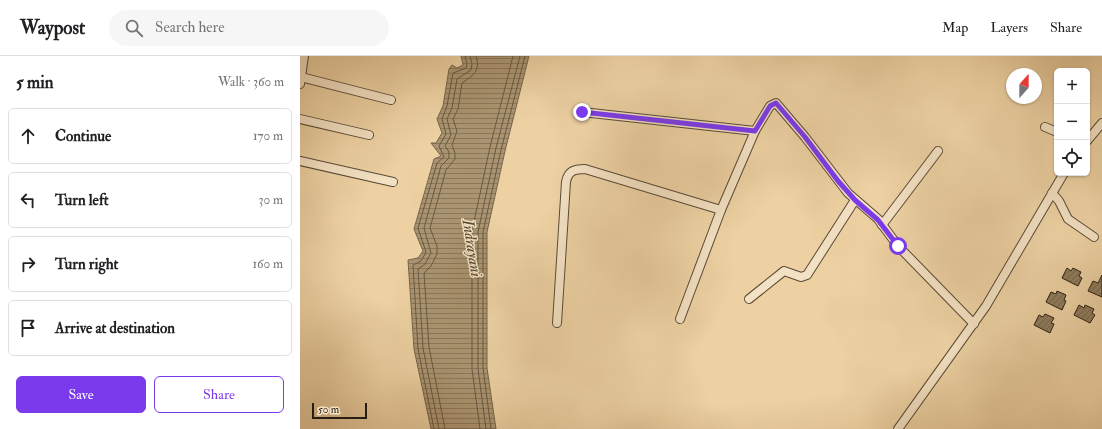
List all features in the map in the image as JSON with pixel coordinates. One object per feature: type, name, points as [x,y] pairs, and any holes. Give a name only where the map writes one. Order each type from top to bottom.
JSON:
[{"type":"street","points":[[304,56],[300,81],[391,100]]},
{"type":"street","points":[[680,319],[721,210],[755,131],[770,106],[776,103],[855,200],[882,225],[918,268],[974,324]]},
{"type":"street","points":[[582,112],[755,131]]},
{"type":"street","points":[[300,119],[369,135]]},
{"type":"street","points":[[1045,127],[1054,131]]},
{"type":"street","points":[[1088,140],[1100,127]]},
{"type":"street","points":[[882,225],[938,152]]},
{"type":"street","points":[[300,161],[393,182]]},
{"type":"street","points":[[557,323],[566,182],[570,172],[576,169],[585,169],[721,210]]},
{"type":"street","points":[[898,429],[974,324],[1018,254],[1062,176]]},
{"type":"street","points":[[1052,193],[1059,201],[1068,219],[1094,237]]},
{"type":"street","points":[[749,299],[784,271],[801,277],[807,275],[855,200]]},
{"type":"water","name":"Indrayani","points":[[461,56],[529,56],[505,151],[487,232],[487,368],[496,429],[431,429],[414,349],[408,260],[418,258],[423,251],[414,229],[434,159],[441,156],[431,143],[436,143],[442,133],[437,119],[443,106],[449,69],[452,65],[457,68],[463,65]]},
{"type":"building","points":[[1067,268],[1071,271],[1073,268],[1081,272],[1079,276],[1082,278],[1078,286],[1062,278]]},
{"type":"building","points":[[1102,275],[1102,297],[1088,291],[1093,281],[1098,283]]},
{"type":"building","points":[[1057,291],[1066,295],[1064,300],[1066,301],[1062,310],[1046,302],[1051,292],[1056,294]]},
{"type":"building","points":[[1079,305],[1084,308],[1085,305],[1094,309],[1092,313],[1095,315],[1090,323],[1074,315]]},
{"type":"building","points":[[1045,314],[1054,318],[1051,323],[1054,324],[1050,333],[1034,325],[1039,315],[1043,317]]},
{"type":"route","points":[[582,112],[755,131],[770,106],[776,103],[805,137],[838,181],[855,200],[878,220],[898,246]]}]
